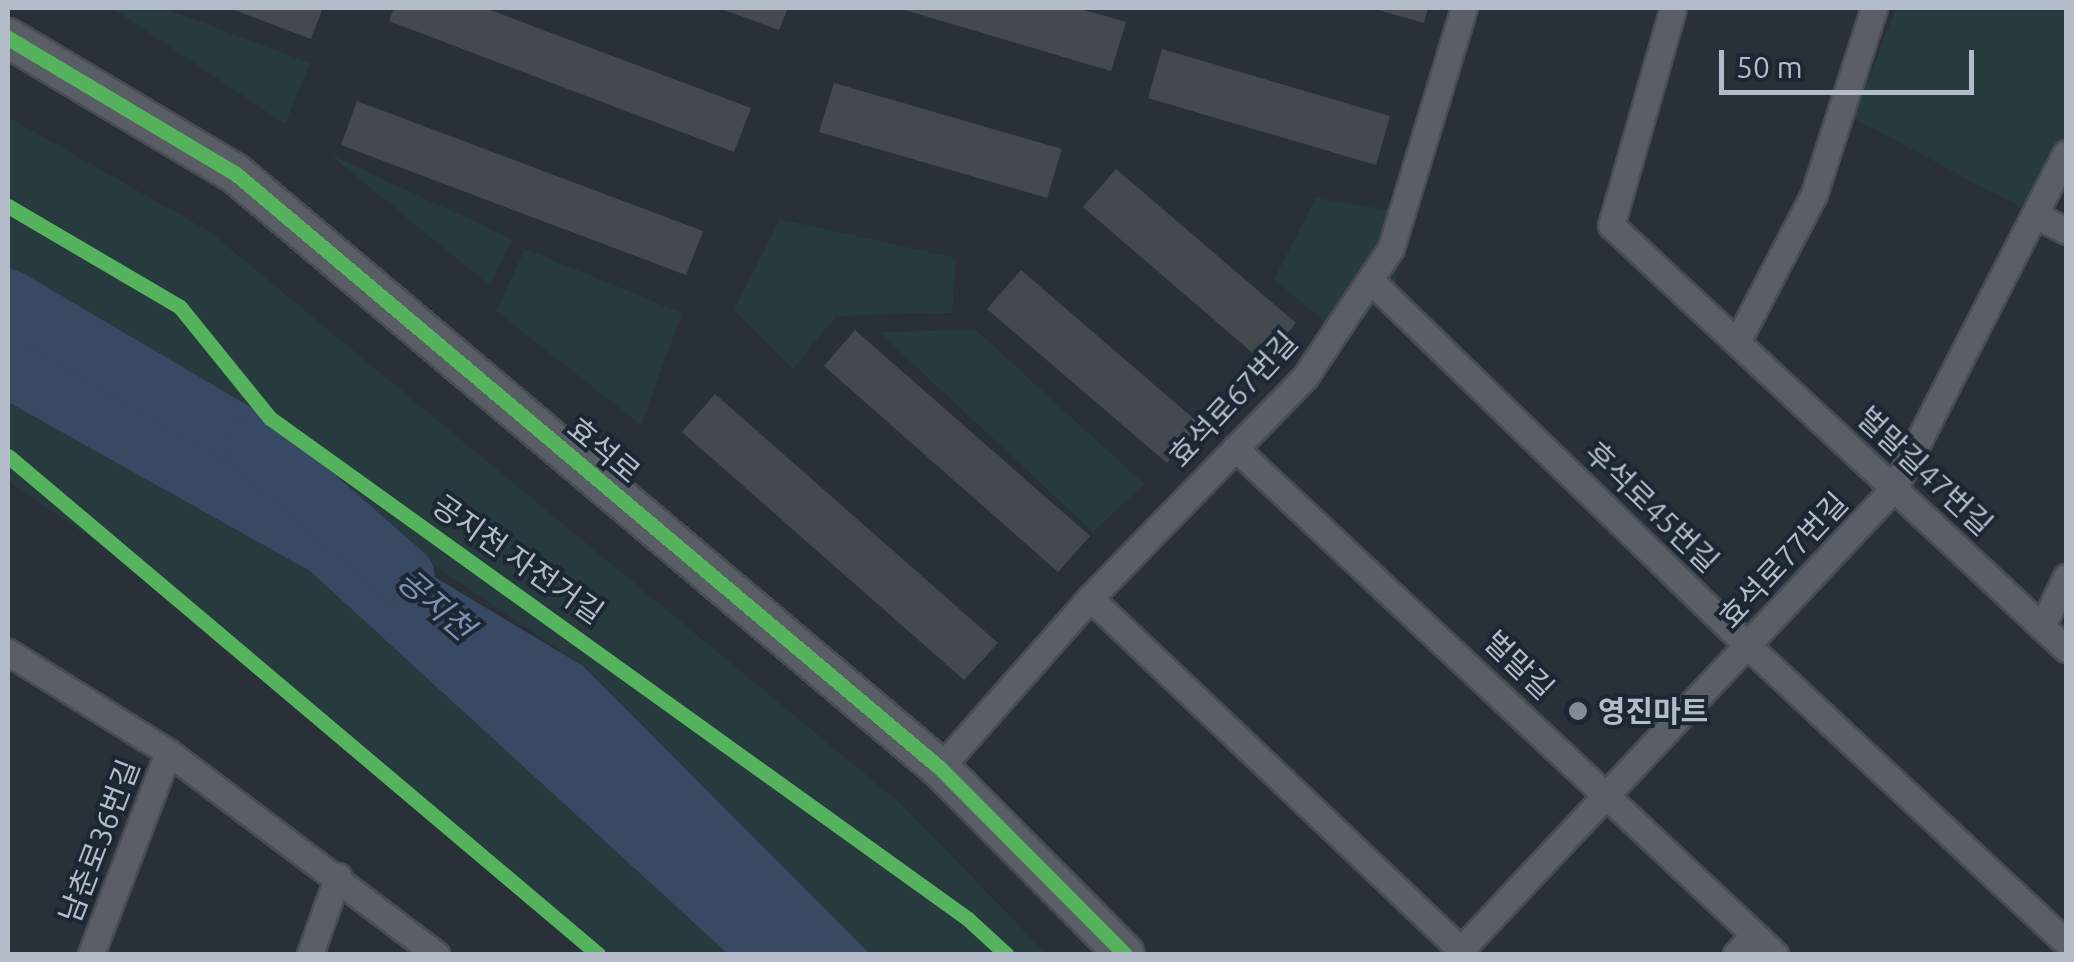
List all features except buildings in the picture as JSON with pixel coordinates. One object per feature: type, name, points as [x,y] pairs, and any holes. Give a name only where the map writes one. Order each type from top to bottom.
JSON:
[{"type":"street","name":"효석로67번길","points":[[940,768],[1090,598],[1305,377],[1391,248],[1464,8]]},
{"type":"street","name":"벌말길47번길","points":[[1672,8],[1611,225],[2066,649]]},
{"type":"street","points":[[1737,342],[1814,194],[1874,8]]},
{"type":"street","name":"효석로","points":[[8,38],[236,174],[940,768],[1125,954]]},
{"type":"street","name":"효석로77번길","points":[[1090,598],[1459,952],[1610,796],[1895,487],[2066,153]]},
{"type":"street","points":[[2035,215],[2066,231]]},
{"type":"street","name":"후석로45번길","points":[[1371,281],[1747,646],[2066,942]]},
{"type":"street","name":"벌말길","points":[[1234,448],[1775,954]]},
{"type":"street","points":[[2042,626],[2066,577]]},
{"type":"street","name":"남춘로36번길","points":[[10,660],[168,752],[338,876],[436,954]]},
{"type":"street","name":"남춘로36번길","points":[[91,954],[168,752]]},
{"type":"street","points":[[310,954],[338,876]]},
{"type":"street","points":[[1736,954],[1754,936]]},
{"type":"green space","points":[[112,8],[164,8],[310,63],[285,124]]},
{"type":"green space","points":[[1896,8],[2066,8],[2066,141],[2022,208],[1853,118]]},
{"type":"green space","points":[[8,117],[210,232],[900,803],[1047,954],[870,954],[583,666],[256,445],[8,299]]},
{"type":"green space","points":[[329,154],[512,239],[490,286]]},
{"type":"green space","points":[[1316,198],[1401,212],[1396,282],[1345,339],[1274,279]]},
{"type":"green space","points":[[780,219],[956,258],[952,313],[836,316],[793,369],[734,310]]},
{"type":"green space","points":[[525,249],[682,313],[641,425],[496,311]]},
{"type":"green space","points":[[976,330],[1144,484],[1093,532],[879,332]]},
{"type":"green space","points":[[8,402],[310,571],[728,954],[592,954],[228,632],[8,481]]},
{"type":"water","points":[[8,321],[583,666],[870,954],[728,954],[310,571],[8,402]]},
{"type":"waterway","name":"공지천","points":[[8,299],[256,445],[405,576]]},
{"type":"cycle path","points":[[8,38],[236,174],[940,768],[1125,954]]},
{"type":"cycle path","name":"공지천 자전거길","points":[[8,206],[180,307],[270,418],[968,919],[1006,954]]},
{"type":"cycle path","points":[[8,456],[598,954]]},
{"type":"place","name":"영진마트","points":[[1578,711]]}]
